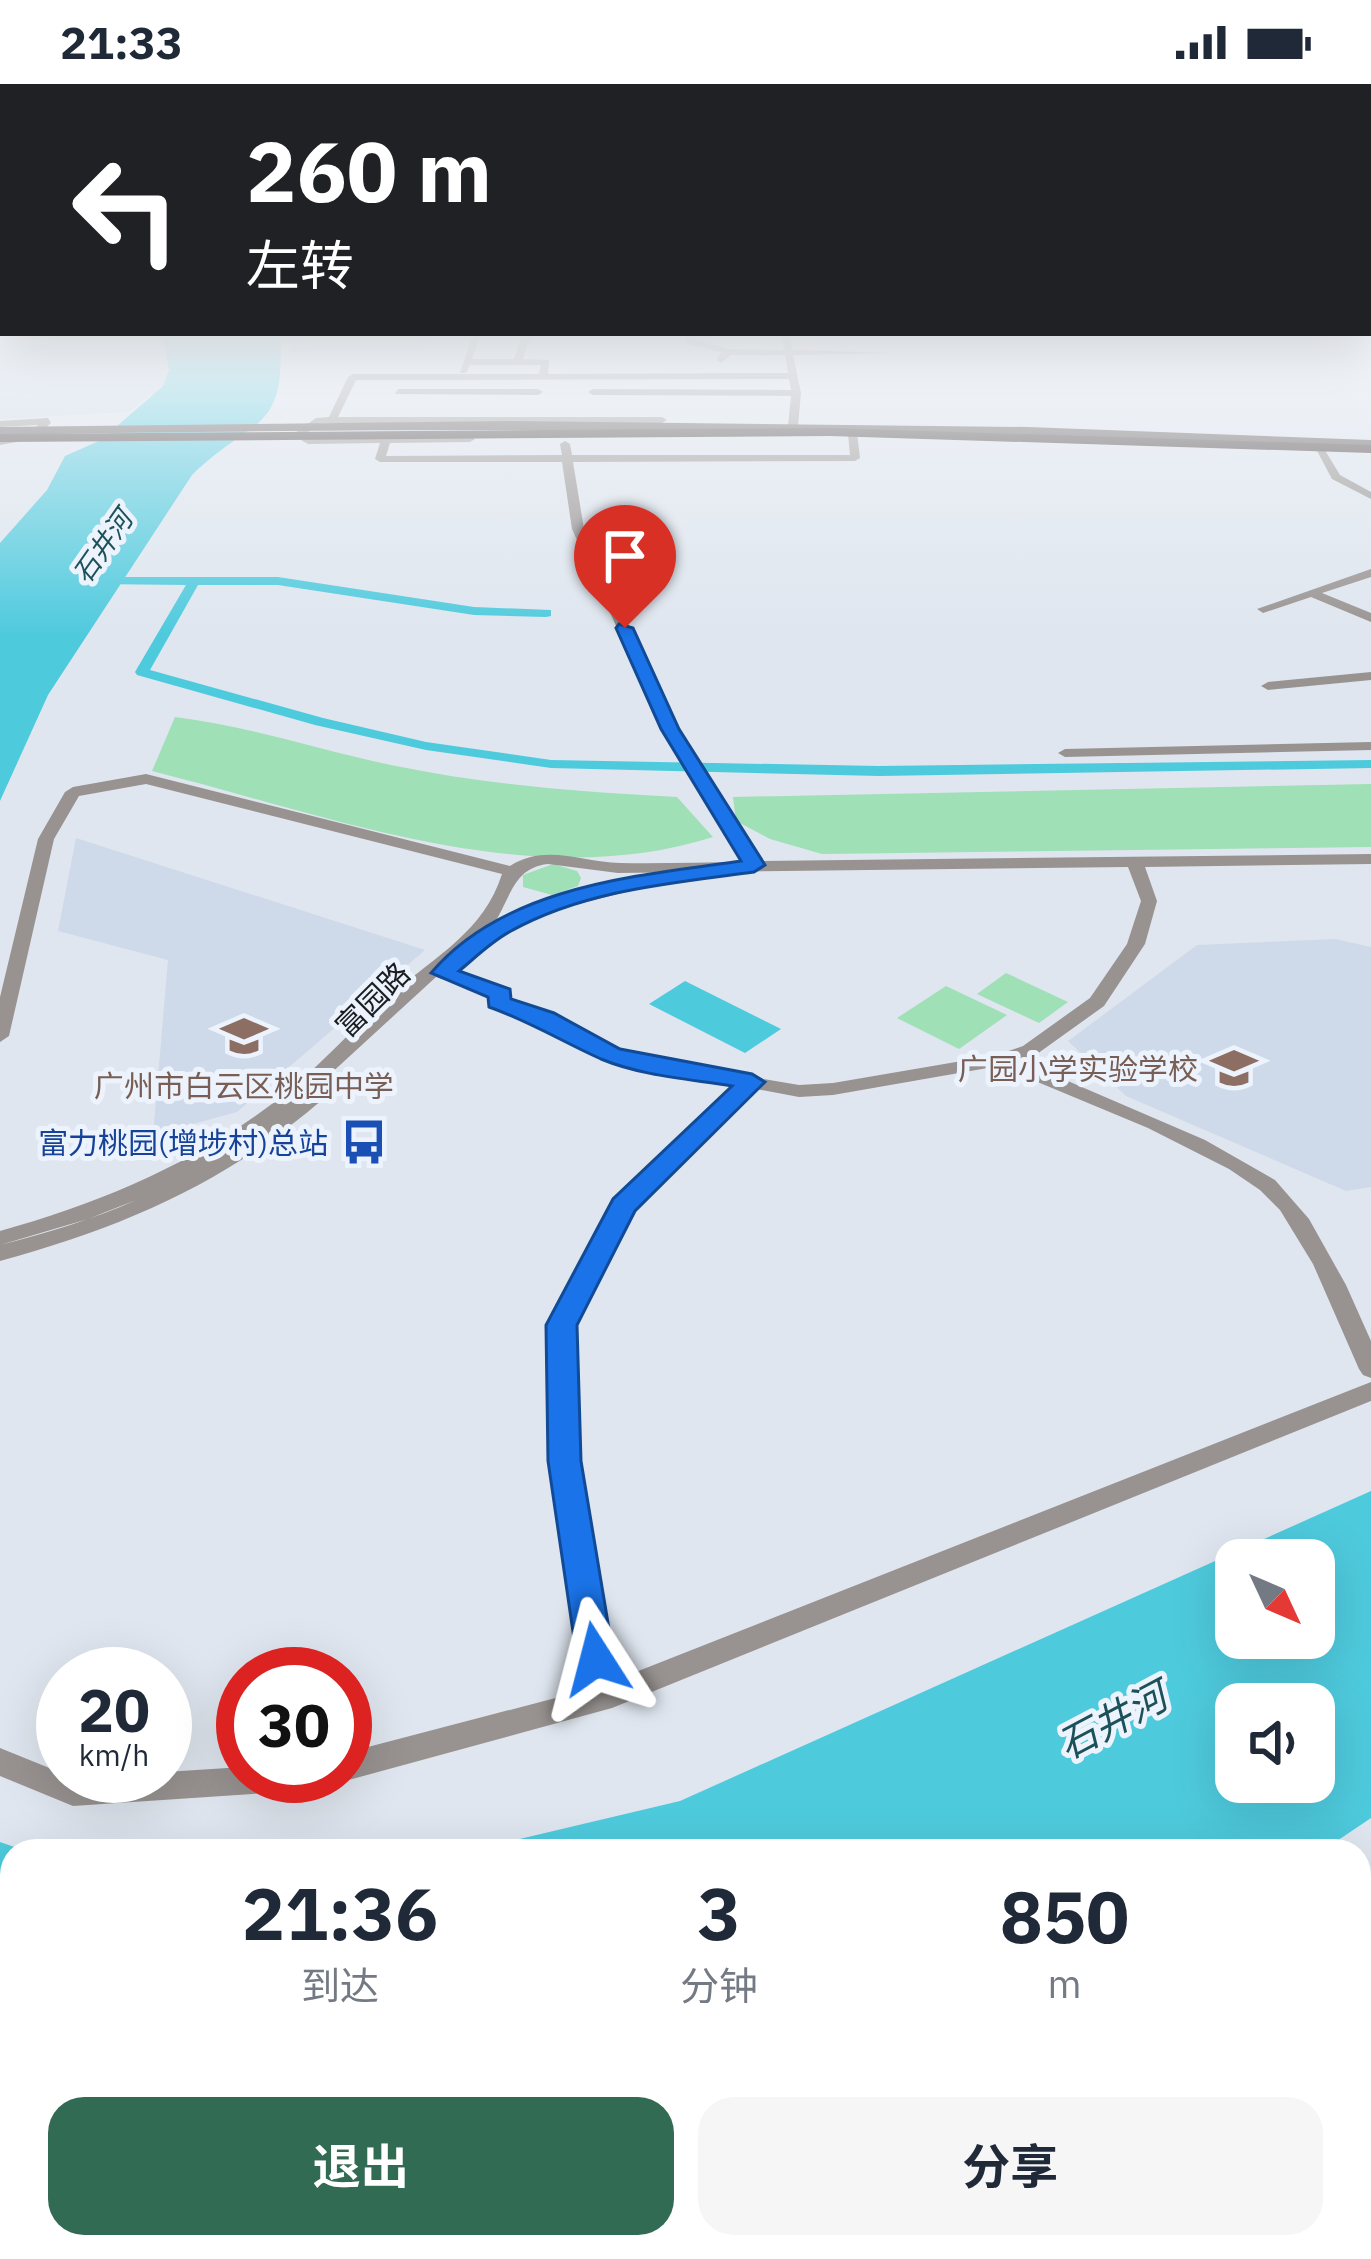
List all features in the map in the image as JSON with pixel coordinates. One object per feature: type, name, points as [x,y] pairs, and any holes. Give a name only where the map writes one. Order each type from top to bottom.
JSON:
[{"type":"highway","points":[[0,434],[81,434]]},
{"type":"highway","points":[[1092,434],[1371,446]]},
{"type":"highway","points":[[1137,434],[1371,446]]},
{"type":"main road","points":[[0,434],[46,434]]},
{"type":"main road","points":[[750,434],[818,434]]},
{"type":"main road","points":[[918,434],[1371,446]]},
{"type":"main road","points":[[920,434],[1033,438]]},
{"type":"main road","points":[[1127,434],[1371,446]]},
{"type":"main road","points":[[1202,434],[1227,437]]},
{"type":"main road","points":[[1216,434],[1371,446]]},
{"type":"main road","points":[[1283,445],[1371,446]]},
{"type":"street","points":[[302,434],[299,438],[386,440],[708,434]]},
{"type":"street","points":[[375,434],[386,440]]},
{"type":"street","points":[[410,439],[412,434]]},
{"type":"street","points":[[739,434],[739,457]]},
{"type":"street","points":[[386,440],[380,459],[855,458],[854,434]]},
{"type":"street","points":[[655,456],[656,436]]},
{"type":"street","points":[[565,437],[564,457],[578,529],[688,759],[754,865]]},
{"type":"street","points":[[472,458],[474,439]]},
{"type":"street","points":[[1319,449],[1336,477],[1371,496]]},
{"type":"street","points":[[1263,609],[1371,573]]},
{"type":"street","points":[[1311,593],[1371,618]]},
{"type":"street","points":[[1268,686],[1371,676]]},
{"type":"street","points":[[1065,753],[1371,746]]},
{"type":"street","points":[[0,1036],[46,838],[73,791],[146,779],[510,877],[543,858],[584,864],[754,865],[1371,859]]},
{"type":"street","points":[[442,973],[501,994],[497,1002],[545,1018],[611,1054],[800,1091],[833,1089],[1001,1060],[1030,1050],[1097,1002],[1136,944],[1149,901],[1135,862]]},
{"type":"street","points":[[510,877],[518,894],[531,899],[573,898],[593,884],[594,875],[584,864]]},
{"type":"street","name":"富园路","points":[[300,1100],[442,973],[506,924],[573,898],[644,880],[754,865]]},
{"type":"street","name":"富园路","points":[[300,1100],[404,993],[488,926],[500,909],[510,877]]},
{"type":"street","points":[[1001,1060],[1244,1167],[1286,1202],[1338,1292],[1371,1369]]},
{"type":"street","points":[[602,1699],[564,1461],[562,1325],[623,1206],[752,1082]]},
{"type":"street","points":[[0,1238],[84,1213],[175,1175],[300,1100]]},
{"type":"street","points":[[0,1253],[88,1228],[177,1191],[247,1152],[300,1100]]},
{"type":"street","points":[[372,1760],[602,1699],[1371,1391]]},
{"type":"street","points":[[0,1762],[73,1792],[216,1782]]},
{"type":"shaded area","name":"广州市白云区桃园中学","points":[[76,838],[425,950],[237,1112],[153,1135],[168,960],[58,931]]},
{"type":"shaded area","name":"广园小学实验学校","points":[[1335,939],[1371,947],[1371,1187],[1346,1191],[1126,1096],[1068,1041],[1197,945]]},
{"type":"green space","points":[[175,717],[462,778],[677,797],[713,837],[644,853],[573,857],[431,843],[152,771]]},
{"type":"green space","points":[[1371,784],[1371,847],[822,854],[770,839],[736,821],[733,797]]},
{"type":"green space","points":[[553,864],[577,871],[578,886],[552,895],[523,887],[523,875]]},
{"type":"green space","points":[[1006,973],[1068,1002],[1039,1023],[977,994]]},
{"type":"green space","points":[[946,986],[1007,1015],[959,1049],[897,1018]]},
{"type":"water","name":"石井河","points":[[108,434],[246,434],[192,475],[48,695],[0,801],[0,543],[47,490],[65,456]]},
{"type":"water","points":[[685,981],[781,1029],[745,1053],[649,1004]]},
{"type":"water","name":"石井河","points":[[1371,1491],[1371,1818],[1340,1839],[520,1839],[680,1801],[1215,1561],[1215,1659],[1335,1659],[1335,1539],[1264,1539]]},
{"type":"waterway","name":"石井河","points":[[100,581],[194,581]]},
{"type":"waterway","points":[[194,581],[278,581],[474,611],[546,613]]},
{"type":"waterway","points":[[194,581],[142,672],[426,746],[551,764],[879,771],[1371,764]]},
{"type":"place","name":"广州市白云区桃园中学","points":[[244,1036]]},
{"type":"place","name":"广园小学实验学校","points":[[1234,1068]]},
{"type":"place","name":"富力桃园(增埗村)总站","points":[[364,1142]]},
{"type":"route","points":[[596,1659],[564,1461],[562,1325],[623,1206],[752,1082],[611,1054],[545,1018],[497,1002],[501,994],[442,973],[490,933],[542,908],[627,883],[754,865],[670,729],[625,628]]}]
